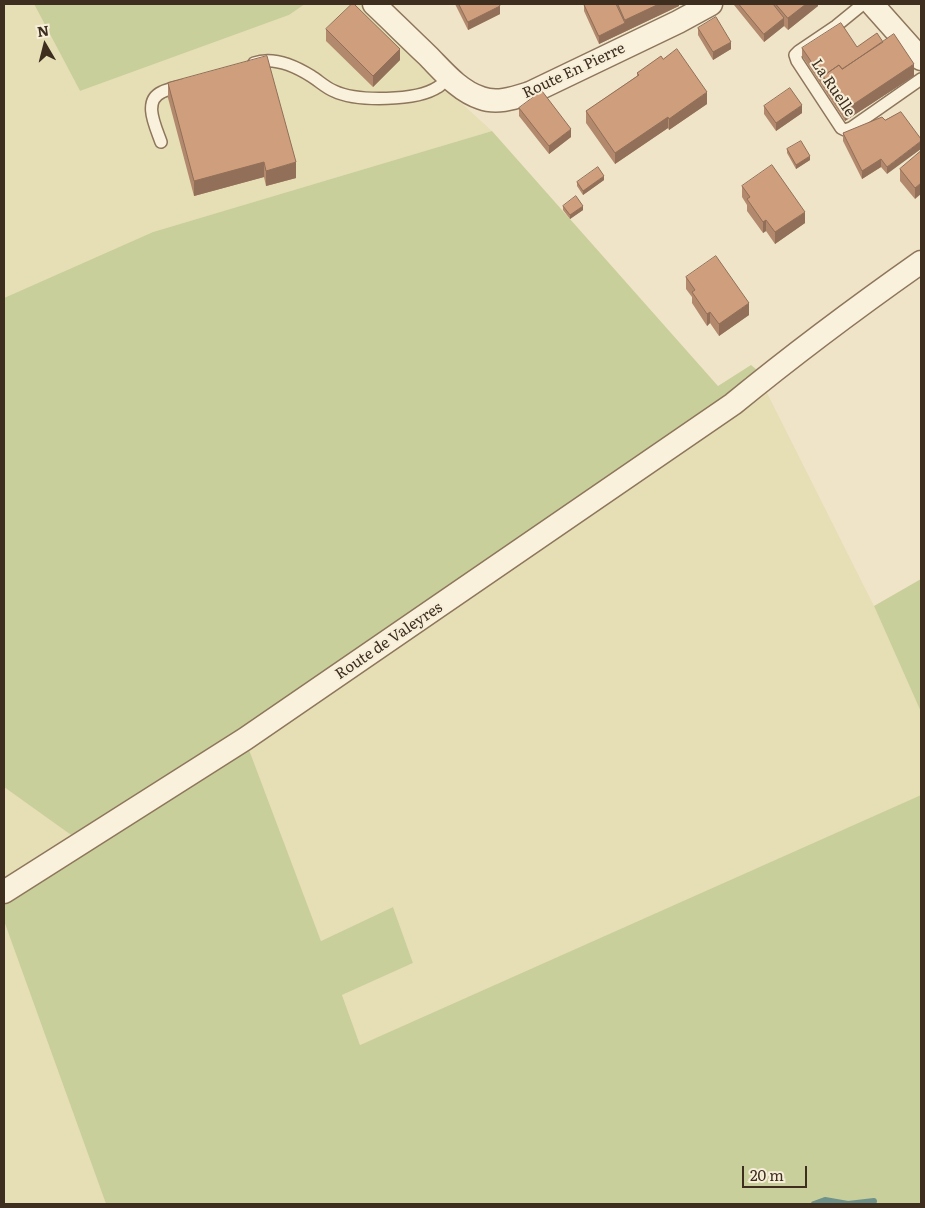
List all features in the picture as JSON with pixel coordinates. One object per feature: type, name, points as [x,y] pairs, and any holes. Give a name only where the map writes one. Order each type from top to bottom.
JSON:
[{"type":"street","name":"Route En Pierre","points":[[374,4],[467,92],[495,101],[530,94],[711,4]]},
{"type":"street","points":[[872,4],[921,59]]},
{"type":"street","name":"Route de Valeyres","points":[[4,892],[245,739],[733,404],[838,321],[921,262]]},
{"type":"lane","name":"La Ruelle","points":[[863,4],[836,26],[799,50],[796,55],[797,61],[840,128],[846,130],[851,128],[921,79]]},
{"type":"lane","points":[[240,68],[258,61],[273,60],[288,64],[311,76],[333,91],[366,98],[390,98],[423,94],[440,87],[448,76]]},
{"type":"lane","points":[[161,142],[152,114],[151,106],[154,98],[161,92],[196,82]]},
{"type":"shaded area","points":[[4,4],[34,4],[80,91],[289,15],[305,4],[374,4],[467,92],[459,101],[492,131],[153,232],[4,298]]},
{"type":"shaded area","points":[[761,381],[874,606],[921,712],[921,795],[360,1045],[342,995],[413,963],[393,907],[321,941],[245,739]]},
{"type":"shaded area","points":[[4,787],[82,842],[4,892]]},
{"type":"shaded area","points":[[4,921],[9,935],[106,1204],[4,1204]]},
{"type":"green space","points":[[34,4],[305,4],[289,15],[80,91]]},
{"type":"green space","points":[[492,131],[718,386],[751,365],[757,370],[745,378],[730,394],[245,739],[321,941],[393,907],[413,963],[342,995],[360,1045],[921,795],[921,1204],[106,1204],[4,921],[4,892],[81,842],[4,787],[4,298],[153,232]]},
{"type":"green space","points":[[921,579],[921,712],[874,606]]},
{"type":"building","points":[[352,4],[400,49],[373,76],[326,29]]},
{"type":"building","points":[[459,4],[499,4],[500,6],[468,22]]},
{"type":"building","points":[[584,4],[616,4],[625,23],[599,36]]},
{"type":"building","points":[[618,4],[659,4],[625,20]]},
{"type":"building","points":[[739,4],[773,4],[784,18],[764,34]]},
{"type":"building","points":[[776,4],[806,4],[788,18]]},
{"type":"building","points":[[716,17],[731,42],[713,52],[698,28]]},
{"type":"building","points":[[841,23],[857,47],[877,33],[883,42],[842,69],[839,65],[823,76],[823,79],[802,48]]},
{"type":"building","points":[[894,34],[914,64],[845,110],[823,76],[839,65],[842,69]]},
{"type":"building","points":[[677,49],[707,92],[669,119],[668,117],[615,153],[586,111],[639,75],[637,73],[661,56],[663,59]]},
{"type":"building","points":[[267,56],[296,162],[266,171],[264,162],[194,181],[168,83]]},
{"type":"building","points":[[790,88],[802,105],[776,123],[764,106]]},
{"type":"building","points":[[542,91],[571,129],[549,146],[519,108]]},
{"type":"building","points":[[901,112],[921,141],[887,167],[881,159],[862,171],[843,133],[882,117],[885,120]]},
{"type":"building","points":[[801,141],[810,156],[796,165],[787,149]]},
{"type":"building","points":[[921,151],[921,183],[915,188],[900,169]]},
{"type":"building","points":[[772,165],[805,212],[775,232],[766,220],[763,222],[747,199],[750,197],[742,186]]},
{"type":"building","points":[[598,167],[604,176],[583,191],[577,182]]},
{"type":"building","points":[[576,196],[583,206],[570,215],[563,206]]},
{"type":"building","points":[[716,256],[749,303],[719,324],[710,312],[707,314],[692,292],[695,290],[686,277]]},
{"type":"waterway","points":[[814,1204],[825,1200],[848,1204],[874,1201]]}]
